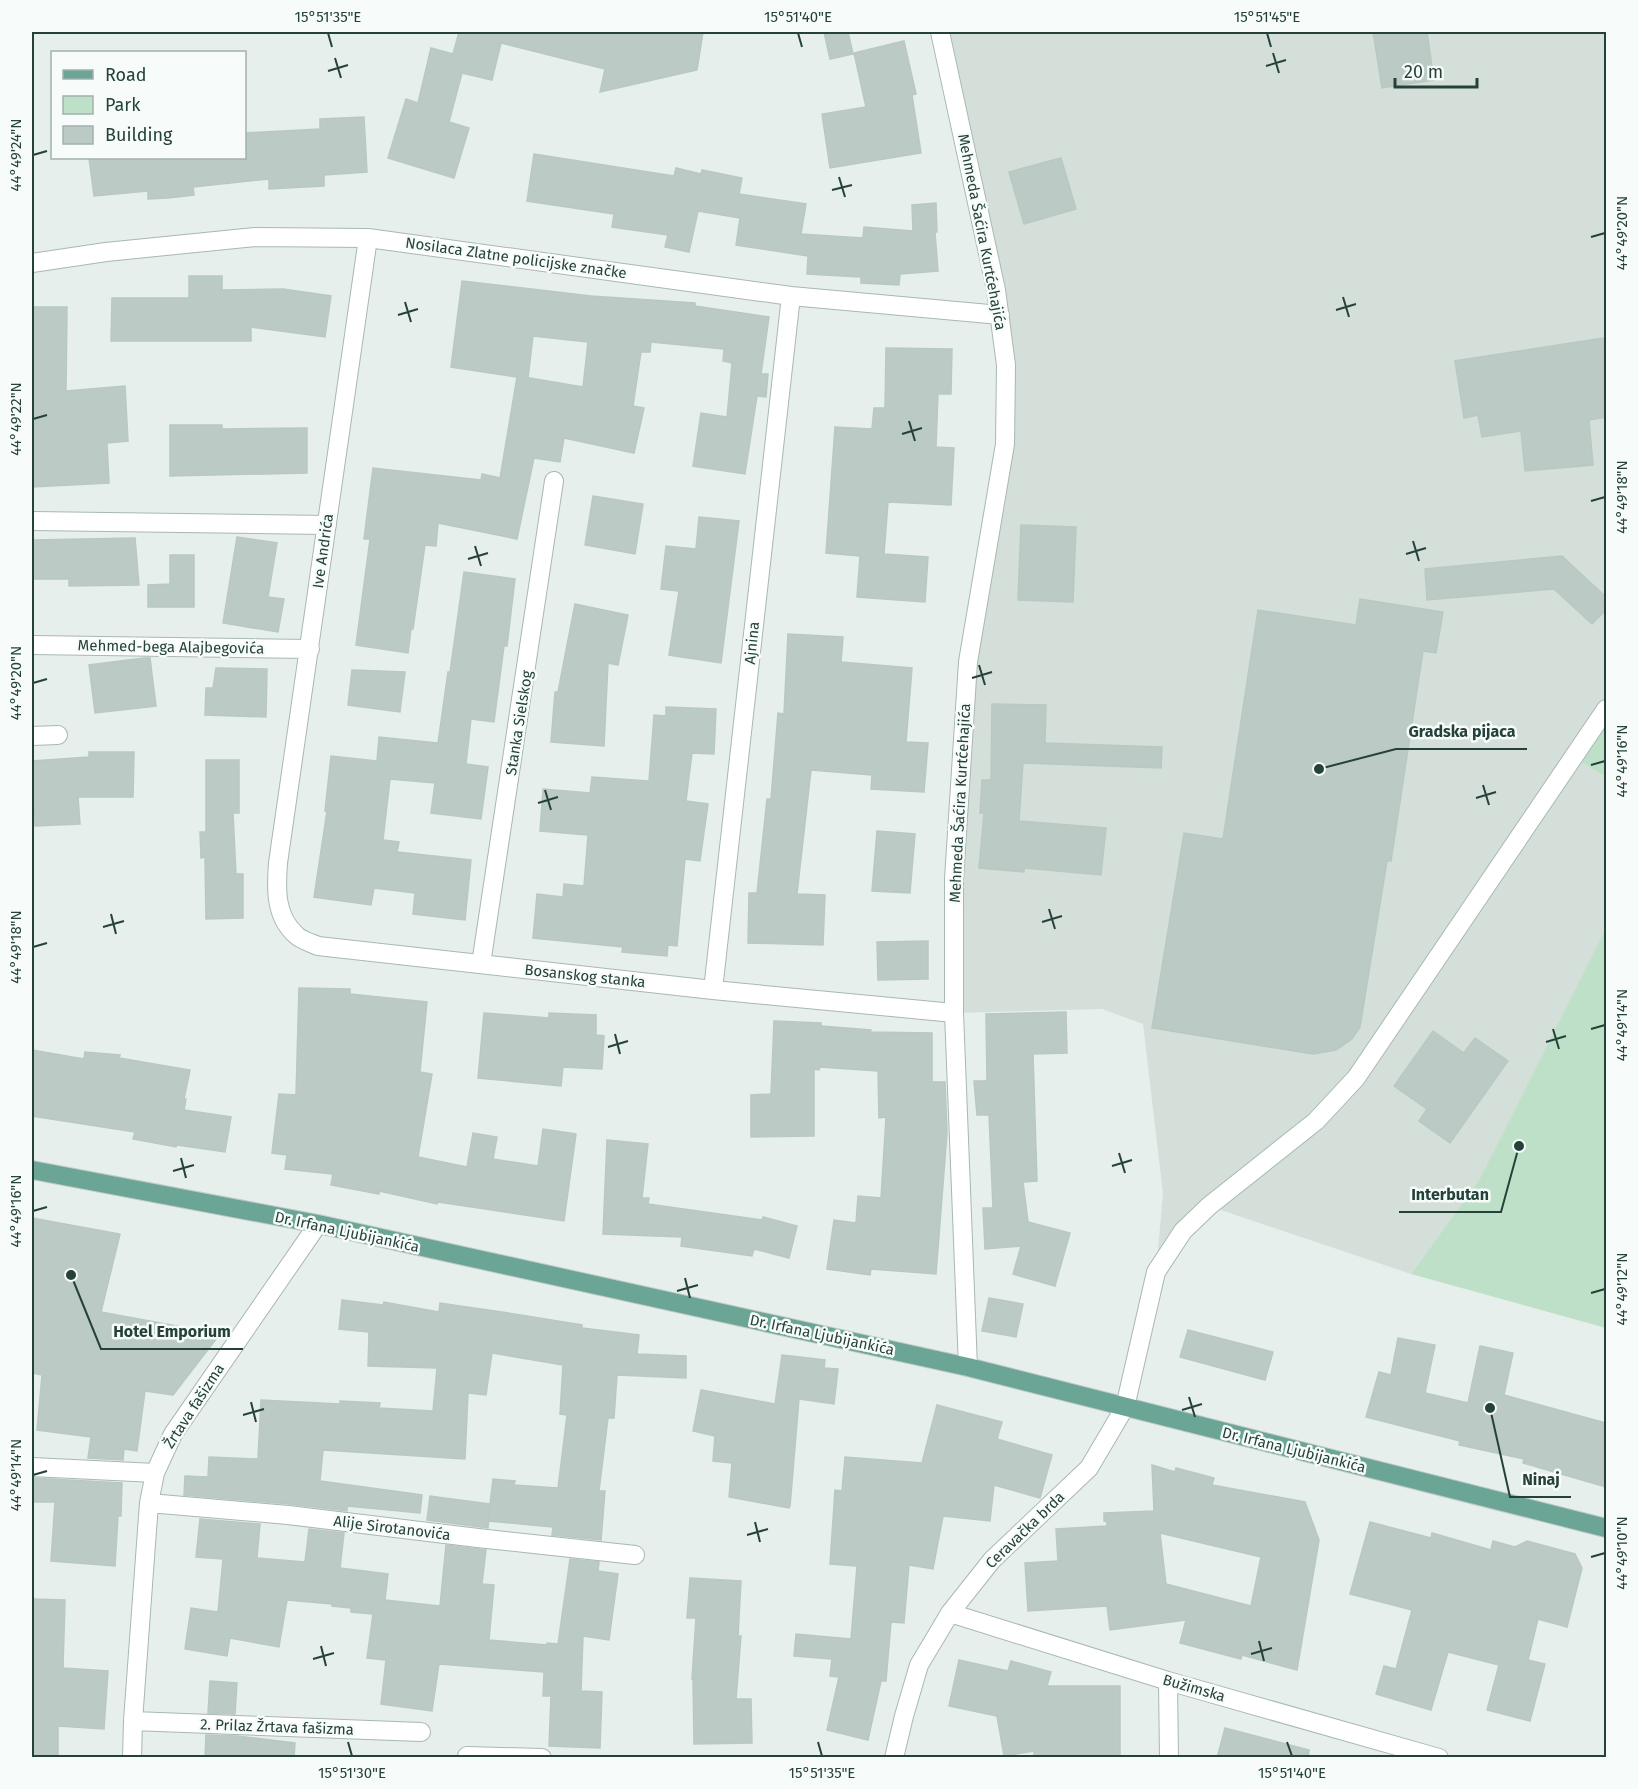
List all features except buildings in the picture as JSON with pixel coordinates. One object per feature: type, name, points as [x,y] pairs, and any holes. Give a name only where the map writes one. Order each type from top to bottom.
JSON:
[{"type":"main road","name":"Dr. Irfana Ljubijankića","points":[[32,1170],[318,1224],[968,1367],[1606,1528]]},
{"type":"street","name":"Mehmeda Šaćira Kurtćehajića","points":[[939,32],[996,290],[1006,365],[1005,444],[968,662],[954,879],[954,1013],[968,1367]]},
{"type":"street","name":"Nosilaca Zlatne policijske značke","points":[[32,263],[106,252],[255,237],[368,238],[791,296],[1000,315]]},
{"type":"street","name":"Ive Andrića","points":[[278,863],[368,238]]},
{"type":"street","name":"Ajnina","points":[[713,990],[791,296]]},
{"type":"street","name":"Stanka Sielskog","points":[[481,964],[554,481]]},
{"type":"street","points":[[32,521],[327,525]]},
{"type":"street","name":"Mehmed-bega Alajbegovića","points":[[32,645],[310,649]]},
{"type":"street","name":"Ceravačka brda","points":[[894,1758],[919,1665],[951,1613],[992,1560],[1089,1468],[1125,1407],[1156,1272],[1183,1232],[1209,1206],[1316,1120],[1356,1078],[1606,710]]},
{"type":"street","points":[[32,736],[58,735]]},
{"type":"street","name":"Bosanskog stanka","points":[[278,863],[276,894],[282,918],[297,936],[318,946],[713,990],[954,1013]]},
{"type":"street","name":"Žrtava fašizma","points":[[132,1758],[149,1503],[155,1473],[173,1434],[318,1224]]},
{"type":"street","points":[[32,1467],[155,1473]]},
{"type":"street","name":"Alije Sirotanovića","points":[[149,1503],[288,1515],[635,1555]]},
{"type":"street","name":"Bužimska","points":[[951,1613],[1168,1681],[1439,1758]]},
{"type":"street","points":[[1168,1681],[1169,1758]]},
{"type":"street","name":"2. Prilaz Žrtava fašizma","points":[[133,1721],[421,1732]]},
{"type":"street","points":[[467,1756],[542,1758]]},
{"type":"shaded area","points":[[940,32],[1606,32],[1606,709],[1574,758],[1606,777],[1606,928],[1479,1180],[1411,1274],[1209,1206],[1156,1272],[1163,1194],[1143,1024],[1102,1009],[954,1013],[968,662],[1005,444],[1006,365]]},
{"type":"green space","points":[[1606,709],[1606,777],[1574,758]]},
{"type":"green space","points":[[1606,928],[1606,1328],[1411,1274],[1479,1180]]},
{"type":"place","name":"Gradska pijaca","points":[[1319,769]]},
{"type":"place","name":"Interbutan","points":[[1519,1146]]},
{"type":"place","name":"Hotel Emporium","points":[[71,1275]]},
{"type":"place","name":"Ninaj","points":[[1490,1408]]}]
